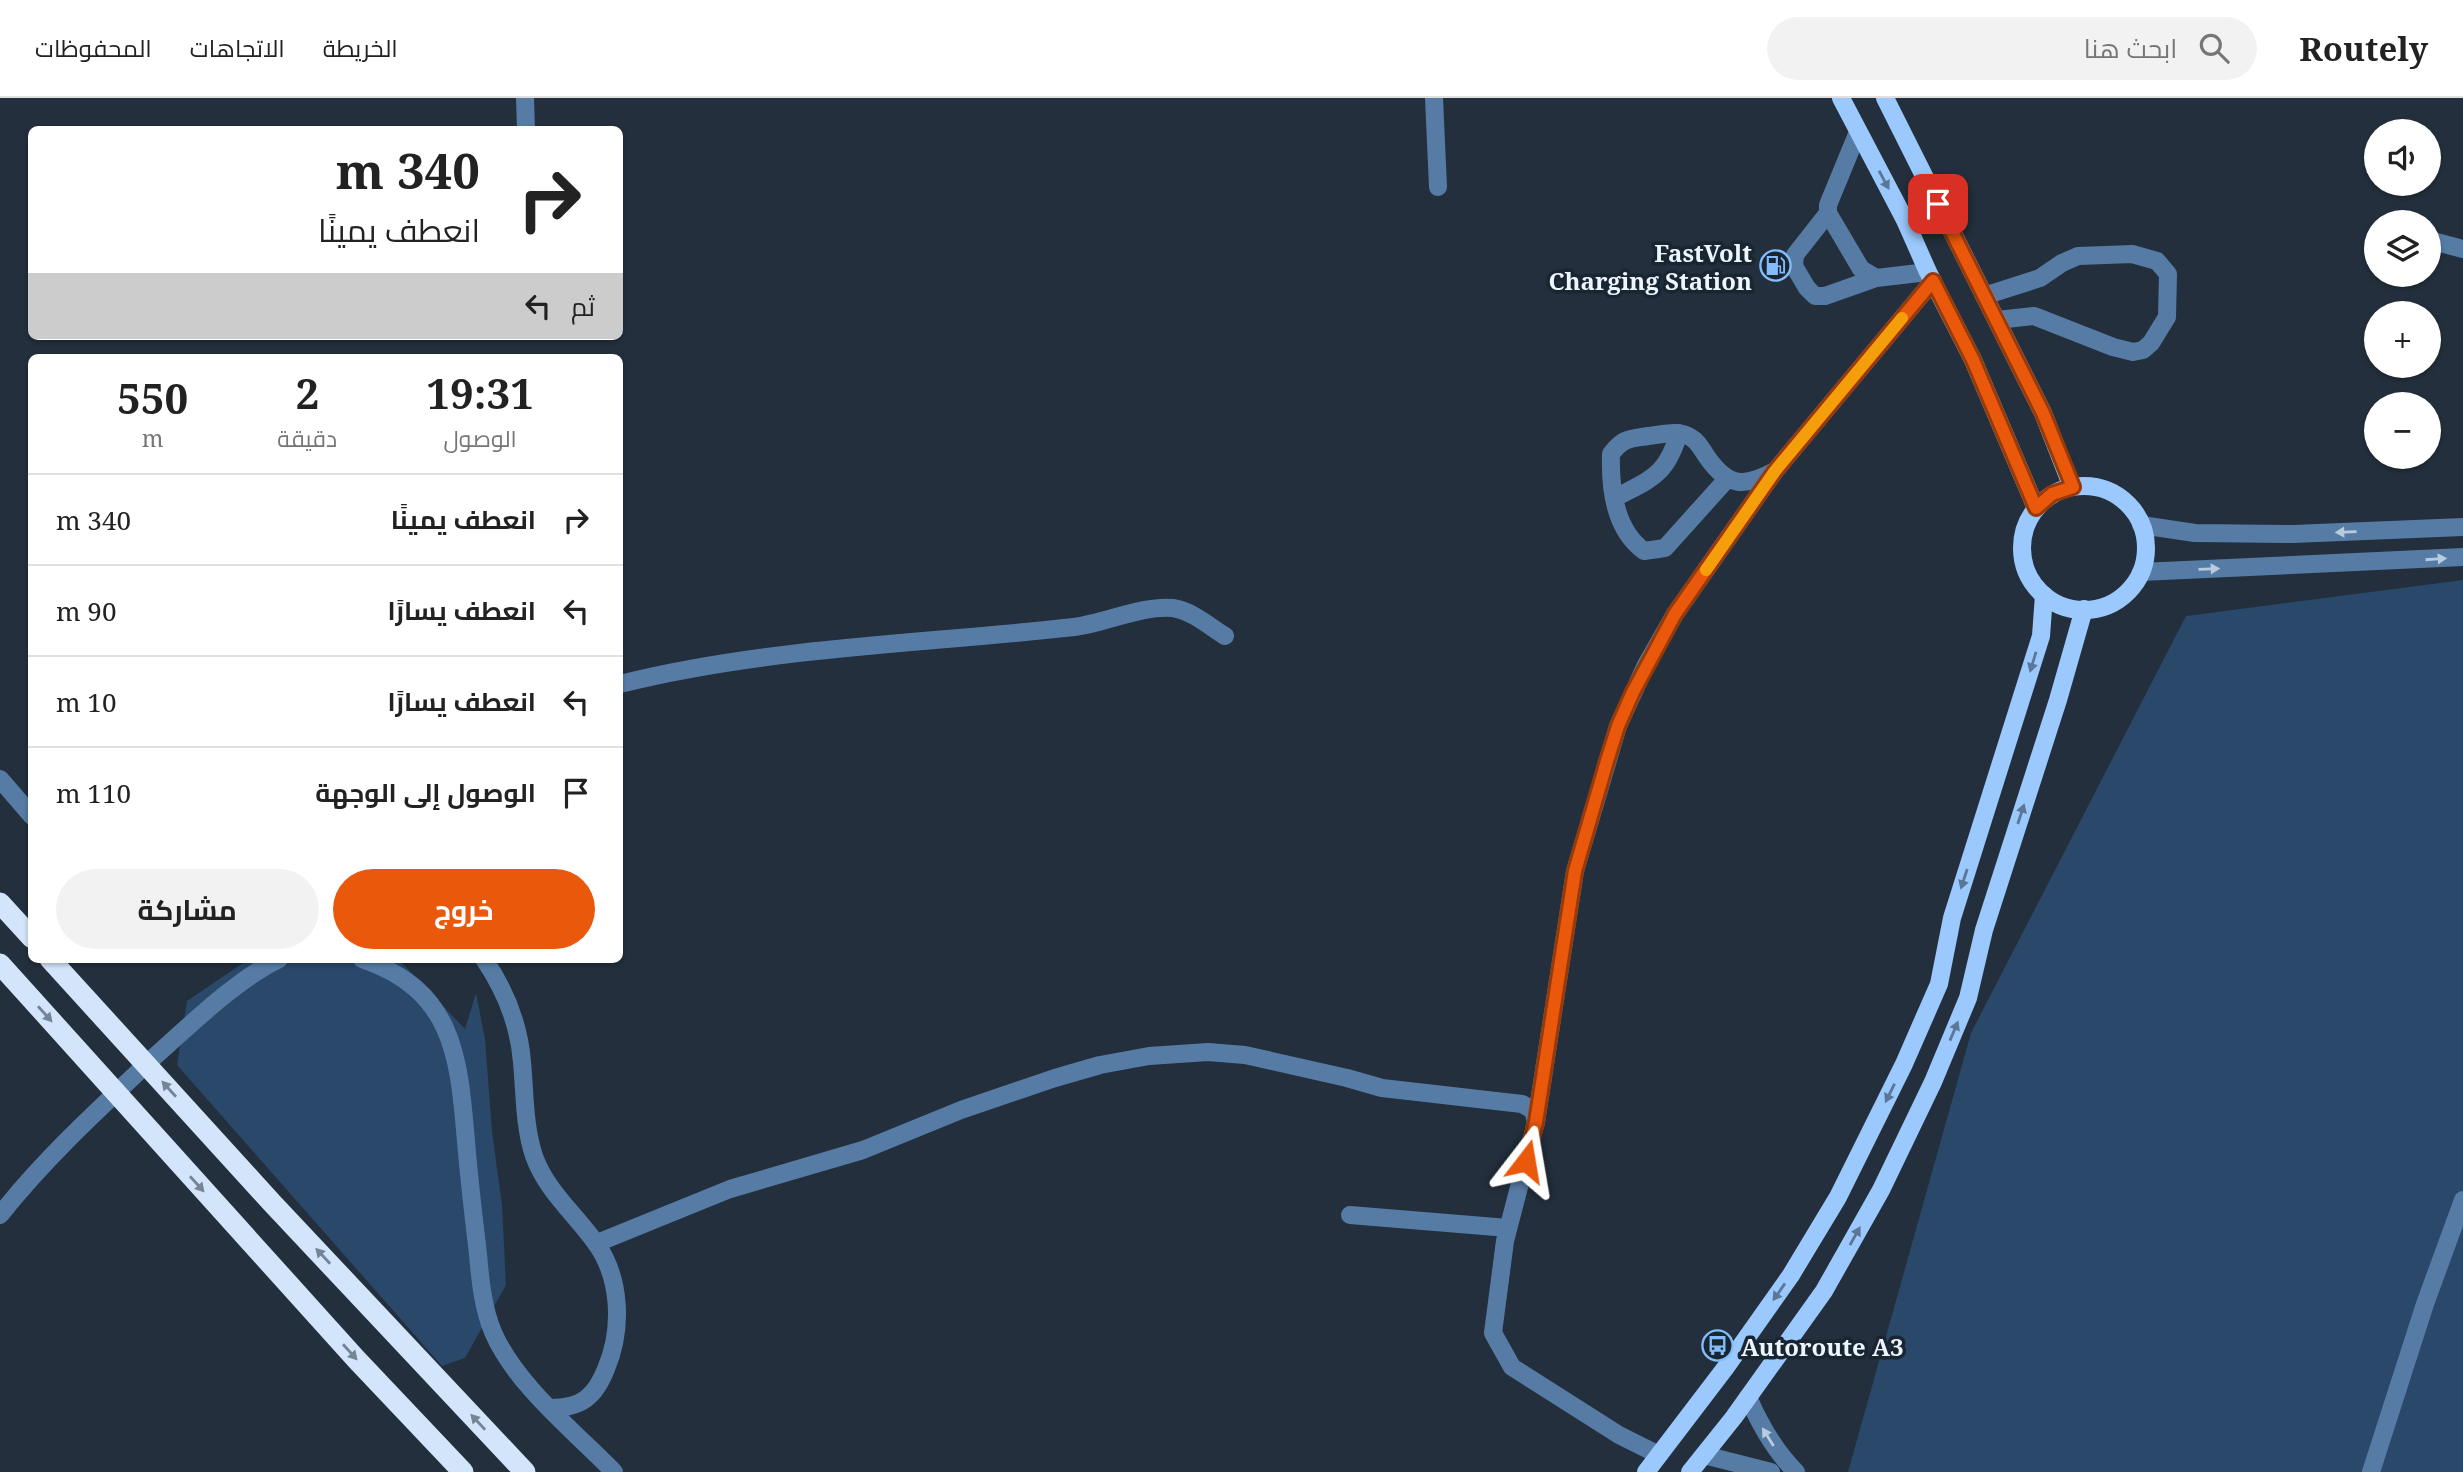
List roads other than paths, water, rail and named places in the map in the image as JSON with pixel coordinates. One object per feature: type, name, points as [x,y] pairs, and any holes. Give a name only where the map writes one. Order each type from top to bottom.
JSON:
[{"type":"highway","points":[[0,904],[28,934]]},
{"type":"highway","points":[[54,963],[273,1204],[525,1472]]},
{"type":"highway","points":[[0,964],[239,1230],[463,1472]]},
{"type":"main road","points":[[1841,98],[1905,220],[1973,360],[2036,508]]},
{"type":"main road","points":[[1885,98],[2043,413],[2073,487]]},
{"type":"main road","points":[[2094,486],[2113,493],[2130,506],[2141,525],[2145,553],[2140,572],[2130,589],[2113,602],[2094,609],[2063,606],[2044,595],[2030,579],[2023,559],[2022,537],[2036,508],[2052,494],[2073,487],[2094,486]]},
{"type":"main road","points":[[1646,1472],[1727,1367],[1796,1266],[1838,1197],[1904,1064],[1938,984],[1952,918],[2040,636],[2044,595]]},
{"type":"main road","points":[[1690,1472],[1824,1291],[1881,1190],[1933,1082],[1968,998],[1984,930],[2084,610]]},
{"type":"street","points":[[525,98],[526,126]]},
{"type":"street","points":[[1434,98],[1438,187]]},
{"type":"street","points":[[1858,132],[1828,205],[1828,213],[1861,269],[1876,278]]},
{"type":"street","points":[[1828,213],[1795,255],[1794,266],[1815,296],[1825,296],[1876,278],[1930,276]]},
{"type":"street","points":[[2441,243],[2463,249]]},
{"type":"street","points":[[1984,296],[2040,278],[2078,256],[2132,254],[2157,261],[2168,274],[2167,317],[2151,343],[2133,352],[2113,347],[2034,316],[1997,320]]},
{"type":"street","points":[[1660,1455],[1619,1435],[1512,1367],[1493,1333],[1497,1284],[1508,1228],[1536,1122],[1575,871],[1618,726],[1646,665],[1675,614],[1775,471],[1930,276]]},
{"type":"street","points":[[1727,479],[1665,548],[1644,551],[1635,544],[1621,525],[1611,476],[1611,454],[1626,439],[1679,433],[1690,436],[1713,466],[1727,479],[1738,483],[1753,482],[1775,471]]},
{"type":"street","points":[[1615,498],[1653,478],[1667,465],[1679,433]]},
{"type":"street","points":[[2141,525],[2195,533],[2293,534],[2463,527]]},
{"type":"street","points":[[2140,572],[2347,564],[2463,556]]},
{"type":"street","points":[[623,683],[732,661],[1078,626],[1160,608],[1174,608],[1189,613],[1225,636]]},
{"type":"street","points":[[0,779],[28,811]]},
{"type":"street","points":[[0,1215],[27,1181],[76,1130],[185,1029],[270,963]]},
{"type":"street","points":[[372,963],[396,972],[408,981],[434,1009],[452,1042],[461,1094],[480,1270],[492,1330],[520,1377],[614,1472]]},
{"type":"street","points":[[487,963],[512,1009],[522,1060],[529,1138],[540,1171],[548,1186],[597,1243],[607,1261],[616,1296],[614,1345],[601,1381],[587,1398],[577,1405],[551,1408]]},
{"type":"street","points":[[597,1243],[730,1189],[863,1150],[961,1110],[1055,1078],[1100,1065],[1149,1056],[1208,1052],[1245,1055],[1382,1088],[1522,1104],[1533,1110],[1536,1122]]},
{"type":"street","points":[[2371,1472],[2425,1304],[2463,1199]]},
{"type":"street","points":[[1350,1215],[1508,1228]]},
{"type":"street","points":[[1748,1397],[1766,1434],[1796,1472]]},
{"type":"street","points":[[1704,1455],[1771,1472]]},
{"type":"place","name":"FastVolt Charging Station","points":[[1775,266]]},
{"type":"place","name":"Autoroute A3","points":[[1718,1346]]}]
